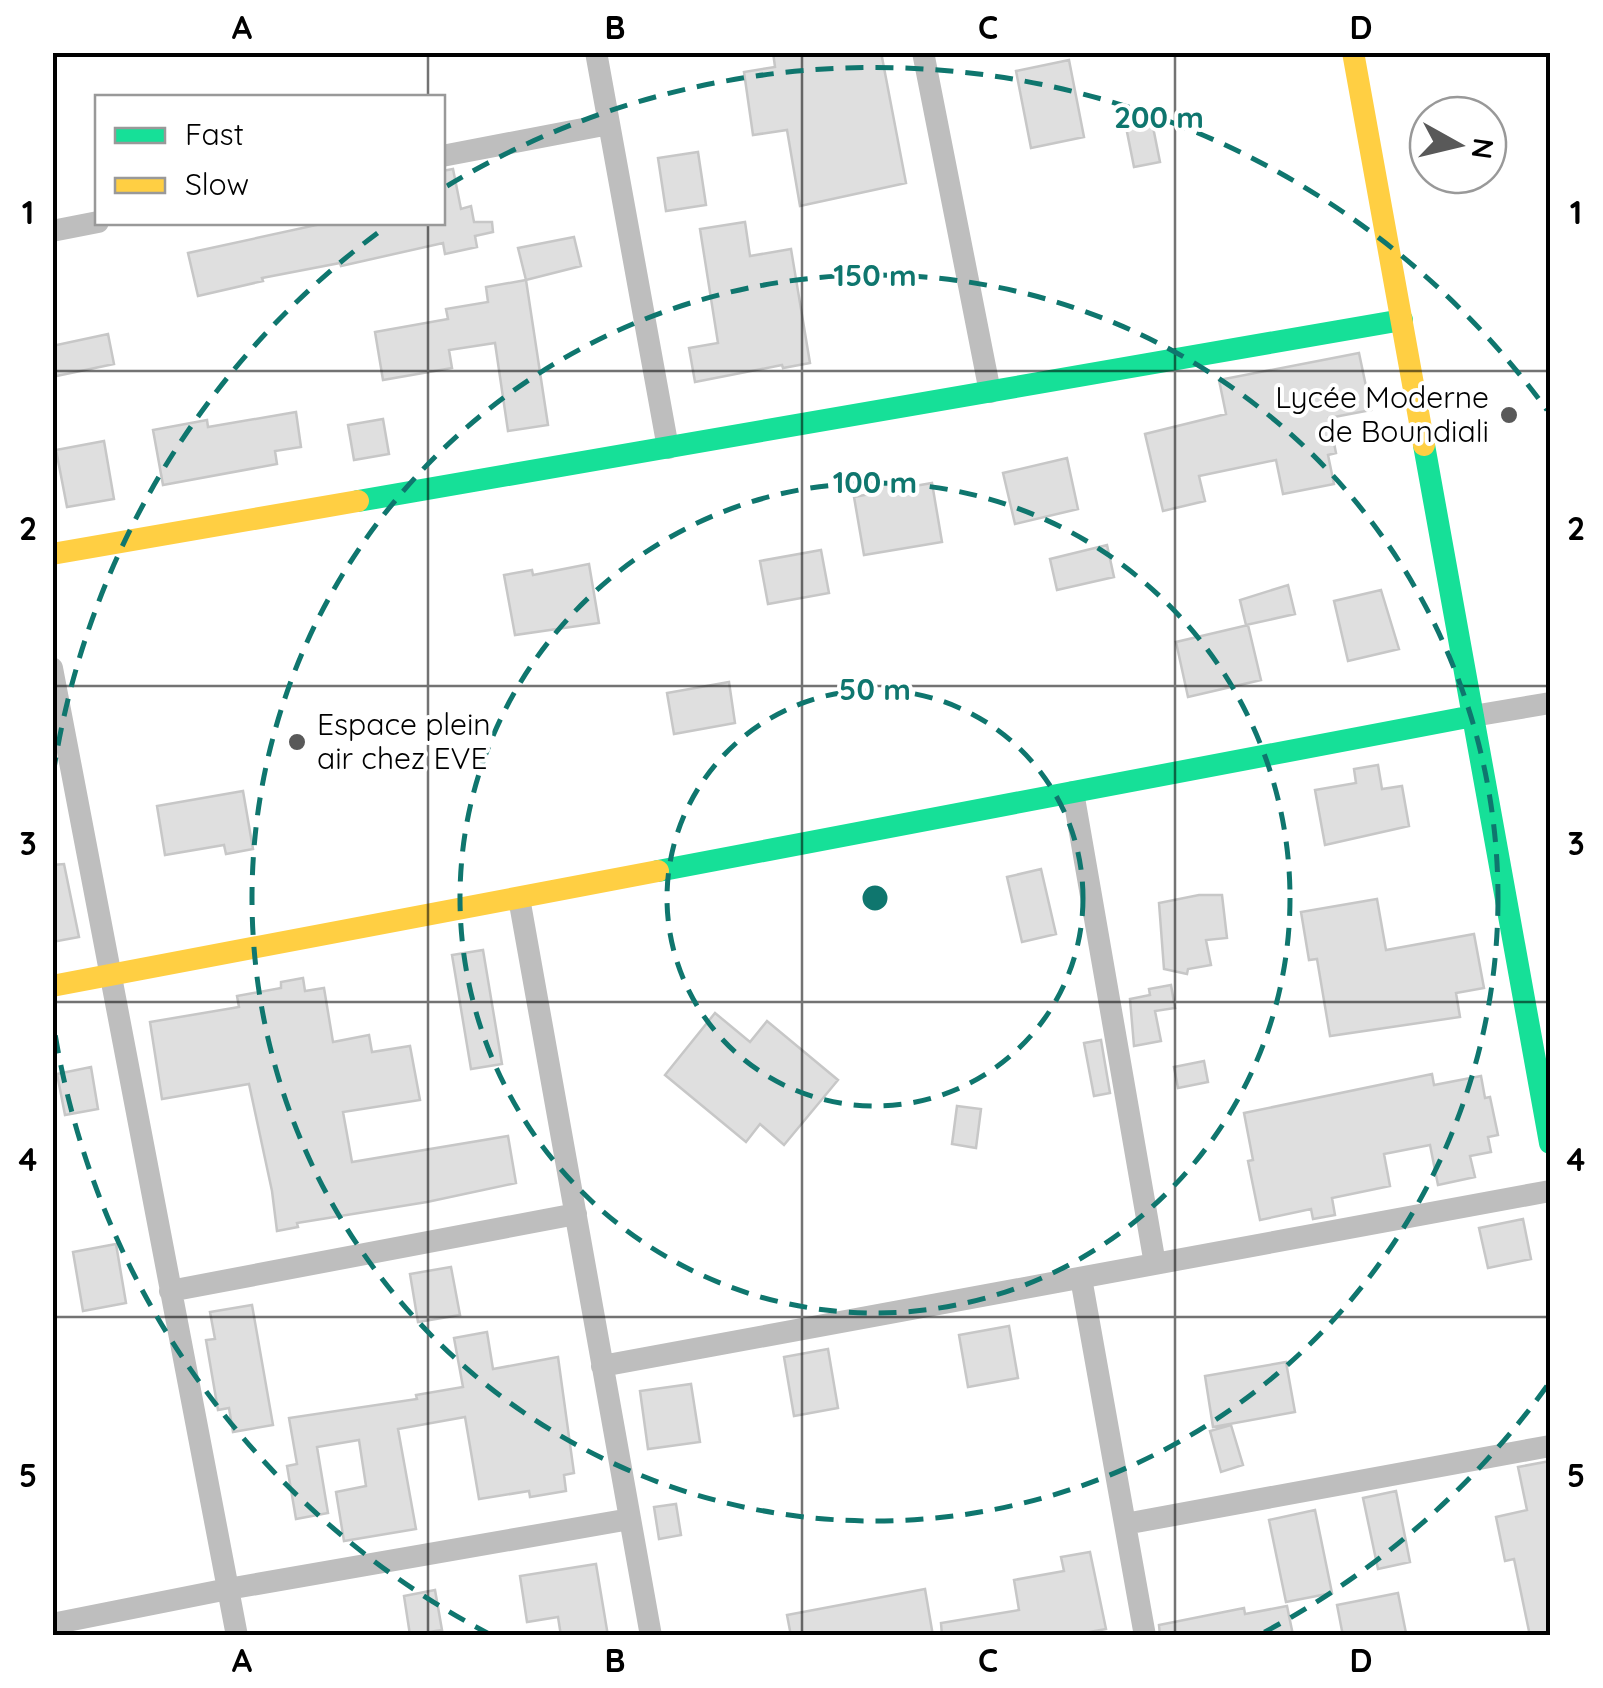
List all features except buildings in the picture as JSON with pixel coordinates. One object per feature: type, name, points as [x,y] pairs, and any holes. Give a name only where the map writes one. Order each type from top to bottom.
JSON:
[{"type":"street","points":[[596,52],[668,448]]},
{"type":"street","points":[[923,52],[990,392]]},
{"type":"street","points":[[1354,52],[1550,1142]]},
{"type":"street","points":[[445,155],[609,124]]},
{"type":"street","points":[[52,231],[95,223]]},
{"type":"street","points":[[52,554],[1402,320]]},
{"type":"street","points":[[52,668],[237,1636]]},
{"type":"street","points":[[52,986],[1550,703]]},
{"type":"street","points":[[1073,792],[1154,1264]]},
{"type":"street","points":[[519,898],[651,1636]]},
{"type":"street","points":[[602,1366],[1550,1191]]},
{"type":"street","points":[[170,1291],[576,1214]]},
{"type":"street","points":[[1081,1278],[1145,1636]]},
{"type":"street","points":[[1126,1524],[1550,1446]]},
{"type":"street","points":[[52,1624],[228,1588],[630,1519]]},
{"type":"traffic: fast","points":[[358,501],[1402,320]]},
{"type":"traffic: fast","points":[[1424,445],[1550,1143]]},
{"type":"traffic: fast","points":[[658,871],[1473,716]]},
{"type":"traffic: slow","points":[[1353,52],[1424,445]]},
{"type":"traffic: slow","points":[[52,554],[358,501]]},
{"type":"traffic: slow","points":[[52,986],[658,871]]},
{"type":"place","name":"Lycée Moderne de Boundiali","points":[[1509,415]]},
{"type":"place","name":"Espace plein air chez EVE","points":[[297,742]]}]
